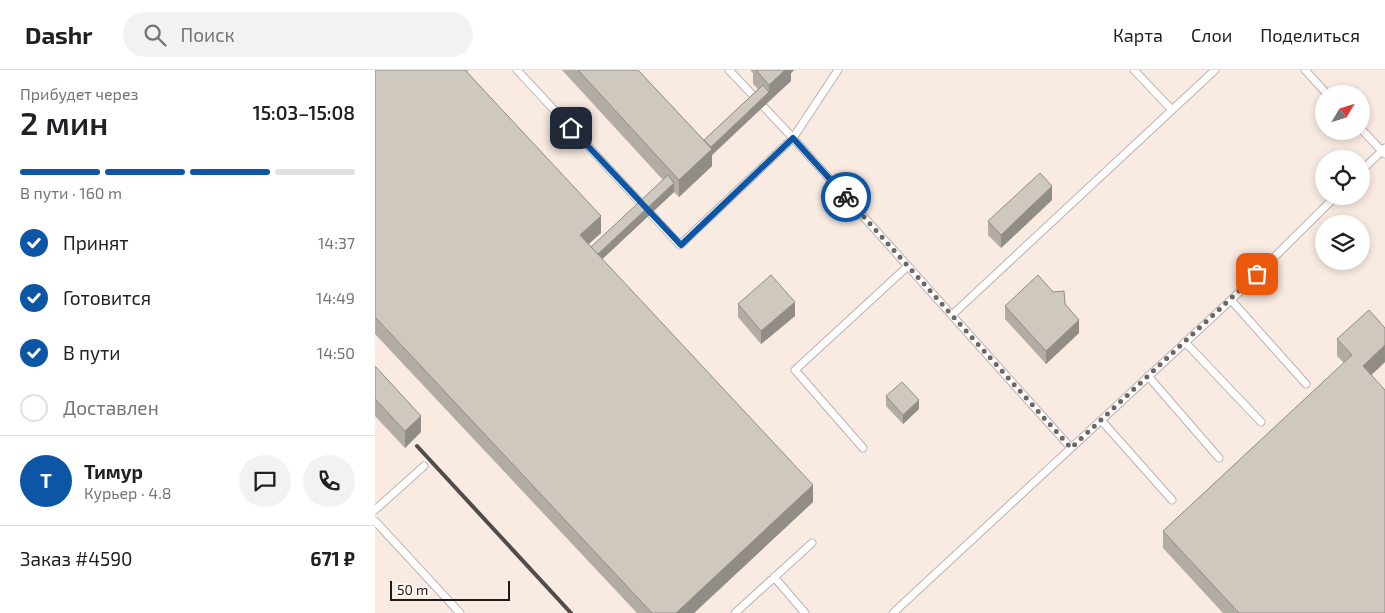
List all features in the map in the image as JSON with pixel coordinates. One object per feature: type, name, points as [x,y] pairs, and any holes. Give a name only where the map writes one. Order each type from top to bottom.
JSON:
[{"type":"lane","points":[[517,70],[681,245],[793,138],[838,70]]},
{"type":"lane","points":[[729,70],[793,138],[1071,448]]},
{"type":"lane","points":[[1134,70],[1172,110]]},
{"type":"lane","points":[[952,315],[1215,70]]},
{"type":"lane","points":[[1305,70],[1319,85]]},
{"type":"lane","points":[[1370,138],[1384,151],[1370,163]]},
{"type":"lane","points":[[893,613],[1231,300],[1327,205]]},
{"type":"lane","points":[[863,448],[795,370],[908,266]]},
{"type":"lane","points":[[1231,300],[1306,384]]},
{"type":"lane","points":[[1185,342],[1261,422]]},
{"type":"lane","points":[[1148,376],[1219,458]]},
{"type":"lane","points":[[1101,420],[1172,500]]},
{"type":"lane","points":[[375,510],[424,466]]},
{"type":"lane","points":[[375,521],[460,613]]},
{"type":"lane","points":[[735,613],[812,543]]},
{"type":"lane","points":[[774,577],[805,613]]},
{"type":"shaded area","points":[[375,70],[1385,70],[1385,613],[375,613]]},
{"type":"building","points":[[375,70],[465,70],[601,216],[580,235],[813,485],[676,613],[652,613],[375,317]]},
{"type":"building","points":[[578,70],[638,70],[712,149],[679,180]]},
{"type":"building","points":[[756,70],[785,70],[769,85]]},
{"type":"building","points":[[763,85],[769,92],[711,147],[704,140]]},
{"type":"building","points":[[1040,173],[1052,186],[1001,235],[988,221]]},
{"type":"building","points":[[668,175],[674,183],[598,254],[591,247]]},
{"type":"building","points":[[771,275],[795,302],[761,331],[738,304]]},
{"type":"building","points":[[1038,275],[1053,292],[1064,291],[1065,304],[1079,320],[1046,351],[1005,306]]},
{"type":"building","points":[[1369,310],[1385,328],[1385,345],[1363,366],[1385,390],[1385,613],[1239,613],[1163,531],[1352,355],[1337,339]]},
{"type":"building","points":[[375,366],[421,416],[405,431],[375,399]]},
{"type":"building","points":[[902,382],[919,400],[903,415],[886,396]]},
{"type":"railway","points":[[417,446],[571,613]]},
{"type":"way so far","points":[[846,197],[1071,448],[1257,274]]},
{"type":"route","points":[[571,128],[681,245],[793,138],[846,197]]}]
